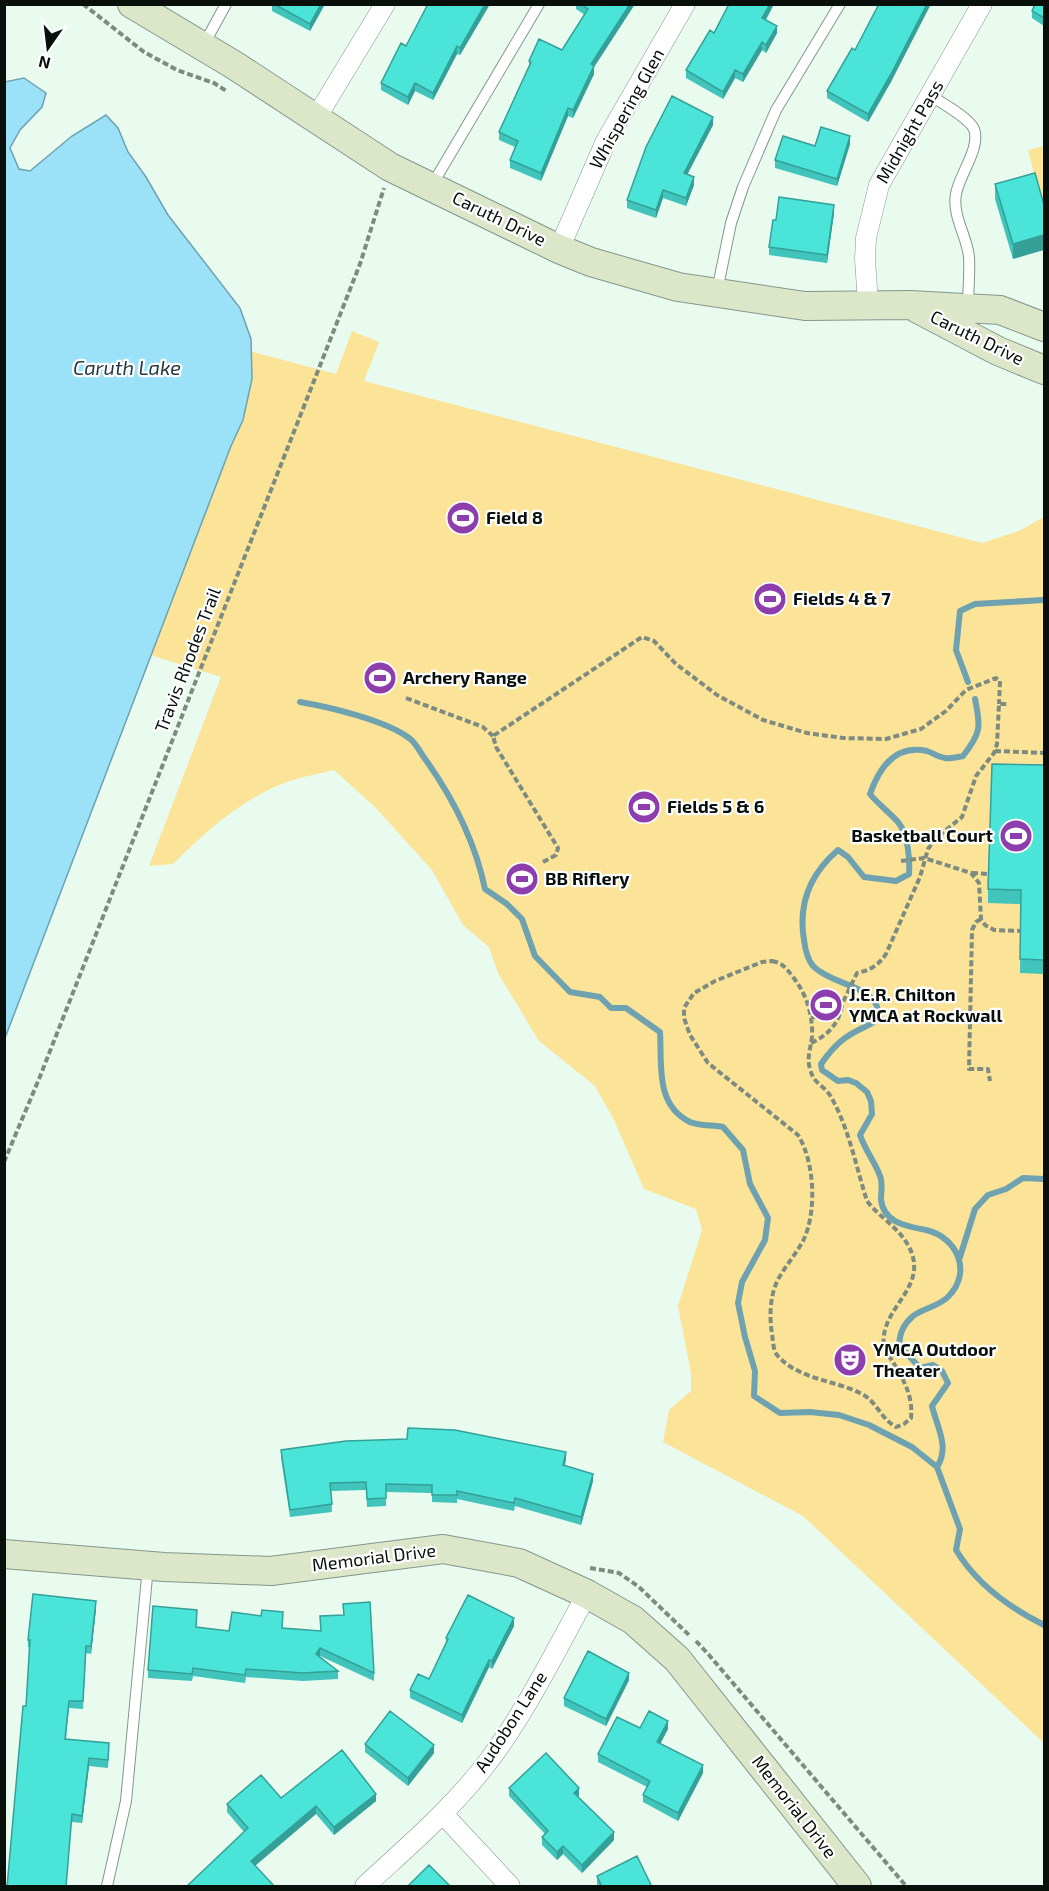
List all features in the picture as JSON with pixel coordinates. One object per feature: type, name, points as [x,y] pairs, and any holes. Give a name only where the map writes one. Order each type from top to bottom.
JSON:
[{"type":"street","name":"Caruth Drive","points":[[132,4],[234,65],[316,118],[382,181],[431,186],[559,249],[591,262],[656,282],[805,306],[867,304],[1000,310],[1044,327]]},
{"type":"street","points":[[316,118],[385,4]]},
{"type":"street","name":"Whispering Glen","points":[[559,249],[606,141],[686,4]]},
{"type":"street","name":"Midnight Pass","points":[[867,304],[866,238],[879,185],[982,4]]},
{"type":"street","name":"Caruth Drive","points":[[910,305],[998,351],[1044,370]]},
{"type":"street","name":"Memorial Drive","points":[[4,1554],[148,1566],[271,1571],[443,1549],[519,1563],[588,1581],[677,1659],[857,1887]]},
{"type":"street","name":"Audobon Lane","points":[[365,1887],[443,1814],[487,1763],[532,1694],[588,1581]]},
{"type":"street","points":[[443,1814],[510,1887]]},
{"type":"lane","points":[[202,47],[226,4]]},
{"type":"lane","points":[[431,186],[539,4]]},
{"type":"lane","points":[[717,293],[731,223],[743,187],[776,110],[840,4]]},
{"type":"lane","points":[[931,96],[973,127],[976,139],[958,184],[955,198],[958,219],[969,256],[968,308]]},
{"type":"lane","points":[[107,1887],[126,1801],[148,1566]]},
{"type":"path","points":[[84,4],[144,52],[177,70],[214,83],[234,96]]},
{"type":"path","name":"Travis Rhodes Trail","points":[[4,1162],[44,1068],[360,264],[382,181]]},
{"type":"path","points":[[493,736],[642,637],[654,640],[676,664],[717,695],[763,720],[807,733],[843,738],[886,739],[921,729],[946,711],[966,690],[996,678],[1000,681],[997,744],[976,776],[962,817],[935,839],[922,859],[920,877],[880,964],[854,976],[833,1029],[810,1044]]},
{"type":"path","points":[[406,698],[483,727],[493,736],[496,747],[558,848],[556,855],[543,862]]},
{"type":"path","points":[[999,704],[1010,705]]},
{"type":"path","points":[[994,751],[1044,753]]},
{"type":"path","points":[[901,861],[922,859],[971,873],[989,874]]},
{"type":"path","points":[[971,873],[979,883],[981,919],[994,930],[1021,931]]},
{"type":"path","points":[[981,919],[976,922],[972,930],[969,1069],[988,1070],[990,1081]]},
{"type":"path","points":[[772,961],[785,967],[796,981],[809,1003],[811,1018],[807,1059],[814,1078],[830,1095],[842,1119],[867,1201],[902,1237],[912,1254],[914,1265],[911,1280],[903,1299],[892,1312],[883,1337],[885,1350],[909,1389],[912,1408],[910,1418],[904,1425],[896,1426],[883,1416],[875,1403],[861,1393],[812,1377],[790,1367],[776,1354],[771,1330],[772,1294],[779,1277],[803,1240],[808,1226],[811,1167],[806,1148],[798,1135],[708,1063],[690,1035],[684,1018],[684,1008],[694,993],[715,981],[762,962],[772,961]]},
{"type":"path","points":[[809,1003],[843,1002]]},
{"type":"path","points":[[811,1018],[822,1015]]},
{"type":"path","points":[[588,1581],[619,1573],[632,1582],[710,1654],[906,1887]]},
{"type":"shaded area","points":[[1044,146],[1044,212],[1028,150]]},
{"type":"shaded area","name":"J.E.R. Chilton YMCA at Rockwall","points":[[352,331],[379,342],[364,381],[982,543],[1019,531],[1044,517],[1044,1743],[803,1516],[663,1442],[669,1410],[691,1391],[691,1373],[678,1306],[702,1230],[696,1209],[644,1189],[614,1120],[595,1086],[539,1041],[498,973],[489,947],[463,925],[432,870],[375,807],[334,770],[303,777],[268,790],[238,808],[198,840],[173,864],[149,866],[221,677],[150,655],[246,405],[212,367],[234,347],[336,374]]},
{"type":"water","name":"Caruth Lake","points":[[24,78],[46,93],[42,107],[20,130],[10,148],[19,169],[30,171],[72,136],[106,115],[118,128],[128,152],[168,215],[240,308],[251,339],[252,379],[243,420],[231,446],[5,1038],[4,82]]},
{"type":"building","points":[[274,4],[321,4],[310,24]]},
{"type":"building","points":[[428,4],[485,4],[460,48],[457,46],[433,93],[415,83],[408,97],[381,83],[401,43],[406,46]]},
{"type":"building","points":[[581,4],[630,4],[591,64],[594,66],[573,110],[568,108],[541,173],[510,160],[518,141],[499,132],[539,39],[562,50],[588,9]]},
{"type":"building","points":[[729,4],[770,4],[762,18],[777,26],[766,45],[762,42],[743,74],[735,70],[723,92],[686,70],[710,30],[714,33]]},
{"type":"building","points":[[879,4],[927,4],[868,114],[827,91],[852,48],[855,50]]},
{"type":"building","points":[[1035,4],[1044,4],[1044,18],[1032,11]]},
{"type":"building","points":[[672,96],[713,117],[684,173],[694,177],[686,198],[663,190],[656,210],[627,200],[646,147]]},
{"type":"building","points":[[821,127],[850,136],[837,179],[775,160],[783,136],[815,146]]},
{"type":"building","points":[[1035,173],[1044,205],[1044,235],[1013,244],[995,184]]},
{"type":"building","points":[[779,197],[834,205],[827,255],[769,247]]},
{"type":"building","name":"Basketball Court","points":[[992,764],[1044,765],[1044,960],[1020,959],[1021,890],[988,889]]},
{"type":"building","points":[[408,1428],[455,1430],[566,1452],[563,1465],[593,1474],[581,1517],[515,1498],[514,1503],[457,1491],[457,1495],[432,1495],[432,1485],[386,1484],[386,1498],[367,1499],[366,1482],[330,1483],[332,1504],[290,1510],[281,1450],[346,1441],[407,1439]]},
{"type":"building","points":[[33,1594],[96,1601],[91,1646],[86,1646],[83,1701],[69,1701],[65,1739],[109,1743],[108,1760],[89,1758],[82,1816],[72,1814],[66,1887],[7,1887],[23,1706],[26,1706],[30,1640],[28,1640]]},
{"type":"building","points":[[468,1595],[514,1618],[492,1661],[489,1660],[462,1715],[410,1690],[418,1674],[429,1679],[448,1639],[446,1638]]},
{"type":"building","points":[[370,1602],[374,1673],[320,1648],[316,1654],[338,1671],[303,1673],[246,1669],[245,1675],[193,1668],[192,1674],[148,1670],[153,1606],[197,1610],[196,1627],[229,1631],[232,1612],[261,1616],[262,1610],[283,1612],[282,1628],[321,1631],[320,1616],[344,1615],[343,1604]]},
{"type":"building","points":[[588,1651],[629,1673],[606,1719],[564,1698]]},
{"type":"building","points":[[390,1711],[434,1745],[408,1778],[365,1744]]},
{"type":"building","points":[[649,1711],[668,1721],[657,1742],[703,1765],[678,1813],[643,1795],[650,1781],[598,1754],[617,1717],[640,1728]]},
{"type":"building","points":[[342,1750],[376,1794],[334,1827],[316,1806],[251,1861],[275,1887],[186,1887],[248,1828],[227,1804],[261,1775],[281,1798]]},
{"type":"building","points":[[546,1753],[579,1788],[574,1793],[614,1832],[582,1865],[563,1846],[557,1852],[542,1837],[548,1831],[509,1788]]},
{"type":"building","points":[[637,1856],[652,1887],[602,1887],[597,1876]]},
{"type":"building","points":[[429,1865],[451,1887],[407,1887]]},
{"type":"waterway","points":[[968,682],[956,650],[960,611],[975,604],[1044,600]]},
{"type":"waterway","points":[[937,1467],[941,1459],[942,1444],[932,1406],[948,1383],[942,1371],[933,1365],[920,1368],[899,1345],[900,1337],[909,1320],[915,1314],[944,1300],[956,1287],[960,1267],[958,1257],[946,1240],[937,1234],[897,1222],[886,1213],[883,1207],[881,1179],[860,1135],[872,1114],[871,1101],[867,1092],[856,1083],[848,1080],[838,1081],[822,1070],[821,1064],[841,1041],[880,1018],[877,1007],[864,992],[820,972],[813,966],[805,947],[803,914],[808,890],[813,880],[828,859],[838,850],[848,857],[864,877],[896,881],[909,874],[908,847],[904,833],[895,818],[870,794],[884,767],[890,760],[906,751],[927,751],[947,758],[963,756],[978,729],[975,699]]},
{"type":"waterway","points":[[300,702],[372,720],[399,731],[413,742],[453,803],[469,836],[485,889],[507,904],[522,919],[535,956],[570,992],[600,997],[611,1008],[626,1008],[660,1032],[661,1070],[666,1095],[671,1105],[679,1115],[690,1122],[723,1127],[743,1150],[750,1184],[768,1218],[765,1240],[742,1282],[738,1303],[755,1371],[754,1396],[780,1413],[810,1412],[839,1415],[869,1425],[912,1447],[937,1467],[960,1529],[956,1550],[964,1562],[995,1594],[1044,1625]]},
{"type":"waterway","points":[[960,1257],[975,1209],[988,1195],[1006,1189],[1023,1178],[1044,1179]]},
{"type":"place","name":"Field 8","points":[[463,518]]},
{"type":"place","name":"Fields 4 & 7","points":[[770,599]]},
{"type":"place","name":"Archery Range","points":[[380,678]]},
{"type":"place","name":"Fields 5 & 6","points":[[644,807]]},
{"type":"place","name":"Basketball Court","points":[[1016,836]]},
{"type":"place","name":"BB Riflery","points":[[522,879]]},
{"type":"place","name":"J.E.R. Chilton YMCA at Rockwall","points":[[826,1005]]},
{"type":"place","name":"YMCA Outdoor Theater","points":[[850,1360]]}]
